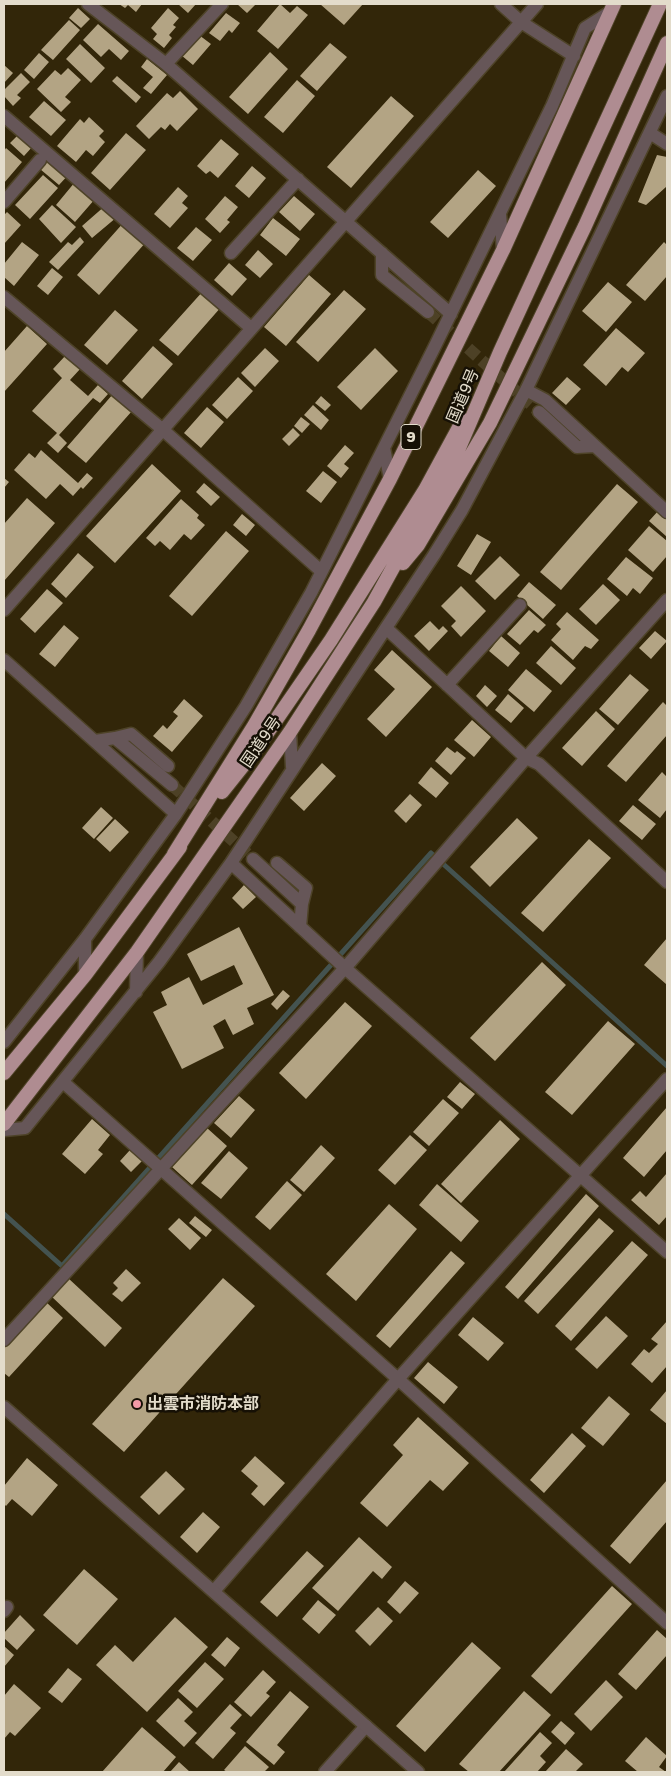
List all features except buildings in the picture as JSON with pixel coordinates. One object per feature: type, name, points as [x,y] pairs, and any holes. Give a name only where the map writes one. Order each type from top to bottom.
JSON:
[{"type":"highway","name":"国道9号","points":[[4,1124],[137,952],[290,732],[374,602],[459,448],[500,352],[660,4]]},
{"type":"highway","name":"9","points":[[174,854],[259,718],[310,630],[390,479],[503,250],[612,8]]},
{"type":"highway","name":"9","points":[[374,602],[418,545],[490,423],[585,226],[667,43]]},
{"type":"highway","name":"国道9号","points":[[4,1073],[84,975],[174,854],[254,752],[332,640],[425,490],[500,352]]},
{"type":"street","points":[[88,4],[166,64],[451,314]]},
{"type":"street","points":[[166,64],[222,4]]},
{"type":"street","points":[[501,4],[522,22],[574,56]]},
{"type":"street","points":[[4,610],[538,4]]},
{"type":"street","points":[[6,1036],[85,939],[176,814],[246,706],[322,571],[451,314],[552,106],[585,28],[612,8]]},
{"type":"street","points":[[4,1130],[25,1128],[136,992],[231,862],[462,510],[526,390],[667,96]]},
{"type":"street","points":[[4,116],[251,328]]},
{"type":"street","points":[[650,133],[667,144]]},
{"type":"street","points":[[4,202],[40,160]]},
{"type":"street","points":[[231,252],[298,179]]},
{"type":"street","points":[[500,211],[503,250]]},
{"type":"street","points":[[585,226],[590,258]]},
{"type":"street","points":[[382,253],[382,275],[428,312]]},
{"type":"street","points":[[4,297],[162,429],[322,571]]},
{"type":"street","points":[[526,390],[545,400],[667,512]]},
{"type":"street","points":[[538,412],[577,447],[595,446]]},
{"type":"street","points":[[384,448],[390,479]]},
{"type":"street","points":[[458,478],[462,510]]},
{"type":"street","points":[[4,1340],[345,968],[526,758],[667,600]]},
{"type":"street","points":[[447,685],[520,604]]},
{"type":"street","points":[[386,628],[526,758],[539,764],[667,882]]},
{"type":"street","points":[[4,660],[176,814]]},
{"type":"street","points":[[290,732],[292,767]]},
{"type":"street","points":[[95,741],[132,734],[168,766]]},
{"type":"street","points":[[116,738],[172,785]]},
{"type":"street","points":[[253,859],[302,904]]},
{"type":"street","points":[[231,862],[345,968],[667,1252]]},
{"type":"street","points":[[277,863],[306,888],[302,904],[300,927]]},
{"type":"street","points":[[84,975],[85,939]]},
{"type":"street","points":[[136,992],[137,952]]},
{"type":"street","points":[[214,1591],[398,1379],[582,1176],[667,1078]]},
{"type":"street","points":[[63,1082],[398,1379],[667,1623]]},
{"type":"street","points":[[4,1406],[418,1772]]},
{"type":"street","points":[[325,1772],[366,1726]]},
{"type":"waterway","points":[[4,1214],[62,1266],[431,853],[667,1066]]},
{"type":"tunnel","points":[[428,312],[539,412]]},
{"type":"tunnel","points":[[172,785],[253,859]]},
{"type":"place","name":"出雲市消防本部","points":[[137,1404]]}]
